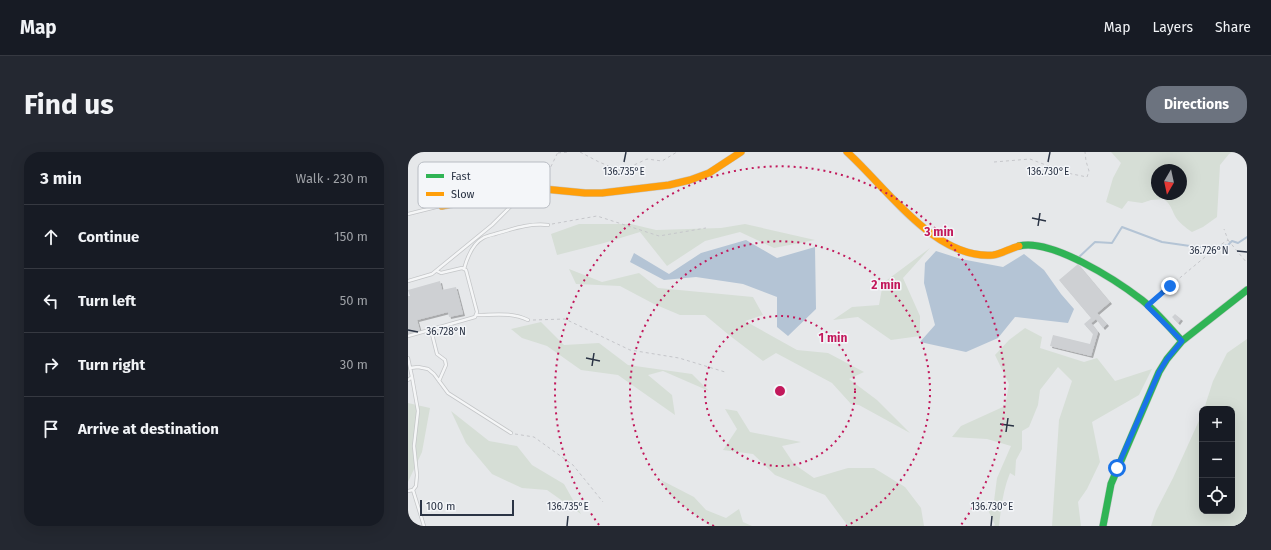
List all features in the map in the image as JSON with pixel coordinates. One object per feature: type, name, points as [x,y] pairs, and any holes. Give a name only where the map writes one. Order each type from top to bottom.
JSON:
[{"type":"street","points":[[550,190],[602,193],[669,185],[690,180],[709,173],[742,152]]},
{"type":"street","points":[[848,152],[860,163],[911,219],[935,237],[959,250],[980,254],[996,254],[1021,244],[1032,244],[1049,248],[1078,260],[1121,285],[1143,300],[1147,306],[1182,341]]},
{"type":"street","points":[[1103,526],[1111,484],[1159,372],[1167,359],[1182,341],[1247,290]]},
{"type":"lane","points":[[408,214],[434,208]]},
{"type":"lane","points":[[408,281],[432,274],[437,271],[492,225],[509,208]]},
{"type":"lane","points":[[476,315],[477,312],[468,277],[466,270],[464,269],[466,258],[474,246],[483,238],[515,227],[538,224],[548,225]]},
{"type":"lane","points":[[437,271],[441,273],[462,268],[464,269]]},
{"type":"lane","points":[[408,336],[475,317],[476,315],[506,314],[519,316],[528,320]]},
{"type":"lane","points":[[431,330],[437,354],[445,360],[446,365],[439,381]]},
{"type":"lane","points":[[408,358],[418,411],[414,446],[417,475],[416,486],[413,490],[408,491]]},
{"type":"lane","points":[[410,368],[418,366],[428,369],[434,374],[448,393],[511,434]]},
{"type":"lane","points":[[408,380],[412,377]]},
{"type":"lane","points":[[413,490],[424,526]]},
{"type":"path","points":[[550,168],[558,152],[568,152]]},
{"type":"path","points":[[580,152],[621,171],[647,159],[662,161],[677,152]]},
{"type":"path","points":[[994,162],[1030,159],[1067,174],[1087,177],[1090,171],[1086,161],[1085,152]]},
{"type":"path","points":[[548,225],[597,216],[659,236],[706,228]]},
{"type":"path","points":[[1224,229],[1228,240],[1247,263]]},
{"type":"path","points":[[1147,306],[1217,247],[1228,240]]},
{"type":"path","points":[[528,320],[565,319],[630,350],[679,358],[726,372]]},
{"type":"path","points":[[511,434],[534,437],[573,465],[603,502]]},
{"type":"shaded area","points":[[1111,152],[1233,152],[1229,154],[1220,165],[1217,217],[1203,227],[1192,232],[1178,221],[1170,205],[1165,200],[1187,200],[1187,164],[1151,164],[1151,200],[1142,203],[1128,201],[1122,209],[1106,202],[1113,178],[1121,163]]},
{"type":"shaded area","points":[[579,224],[631,224],[656,230],[721,228],[745,224],[815,240],[774,248],[740,232],[705,241],[667,266],[640,232],[557,255],[551,234]]},
{"type":"shaded area","points":[[930,248],[903,278],[920,316],[920,336],[891,340],[858,317],[833,320],[852,307],[879,305],[883,283]]},
{"type":"shaded area","points":[[569,269],[602,282],[639,273],[658,288],[753,297],[763,315],[745,321],[797,350],[828,353],[864,372],[849,379],[877,400],[910,433],[859,405],[851,404],[832,383],[776,353],[763,361],[705,315],[680,315],[654,304],[620,286],[576,284]]},
{"type":"shaded area","points":[[541,322],[564,345],[599,343],[628,365],[692,374],[709,391],[663,371],[648,375],[672,395],[675,415],[618,375],[581,370],[547,346],[522,338],[511,329]]},
{"type":"shaded area","points":[[1025,328],[1042,337],[1040,348],[1084,362],[1097,358],[1115,381],[1152,369],[1139,395],[1092,422],[1100,462],[1087,489],[1078,502],[1081,526],[1052,526],[1059,420],[1072,381],[1058,367],[1040,390],[1038,405],[1029,427],[1022,431],[1022,449],[1016,460],[1015,476],[1010,473],[1006,486],[999,526],[993,526],[995,525],[989,512],[994,501],[997,478],[1011,446],[987,439],[952,437],[961,426],[1005,406],[1009,384],[995,355],[1009,340]]},
{"type":"shaded area","points":[[1247,339],[1247,526],[1151,526],[1156,511],[1199,421],[1199,514],[1235,514],[1235,406],[1205,406],[1213,381],[1227,353]]},
{"type":"shaded area","points":[[408,403],[430,408],[422,452],[408,482]]},
{"type":"shaded area","points":[[725,409],[737,411],[750,432],[801,442],[782,446],[794,464],[814,478],[848,468],[874,468],[905,487],[921,508],[924,526],[848,526],[825,495],[775,475],[753,454],[723,450],[737,429]]},
{"type":"shaded area","points":[[451,411],[489,441],[517,446],[532,465],[564,484],[581,514],[547,490],[522,488],[492,474],[466,443]]},
{"type":"shaded area","points":[[661,480],[694,497],[706,510],[726,518],[739,509],[743,522],[752,526],[710,526],[671,496]]},
{"type":"water","points":[[746,240],[777,258],[815,247],[816,309],[788,336],[777,327],[777,297],[743,284],[696,277],[664,280],[630,262],[634,253],[669,274],[701,253]]},
{"type":"water","points":[[936,251],[961,259],[1003,267],[1024,254],[1044,270],[1074,309],[1068,323],[1015,317],[998,338],[966,352],[920,342],[935,325],[924,283],[925,263]]},
{"type":"building","points":[[1078,264],[1110,302],[1097,313],[1107,324],[1103,328],[1096,319],[1091,323],[1098,332],[1091,356],[1050,346],[1053,335],[1090,344],[1093,334],[1084,324],[1091,318],[1059,280]]},
{"type":"building","points":[[440,281],[442,290],[456,287],[463,314],[449,317],[448,312],[417,320],[420,331],[408,334],[408,296],[410,296],[408,290]]},
{"type":"building","points":[[1175,314],[1181,319],[1178,323],[1172,317]]},
{"type":"waterway","points":[[1078,258],[1095,242],[1112,243],[1122,227],[1162,242],[1197,247],[1216,246]]},
{"type":"waterway","points":[[1221,246],[1228,245],[1232,241],[1238,243],[1247,237]]},
{"type":"traffic: fast","points":[[1019,246],[1032,245],[1048,248],[1083,262],[1142,300],[1182,341]]},
{"type":"traffic: fast","points":[[1103,526],[1111,484],[1159,372],[1167,359],[1182,341],[1247,290]]},
{"type":"traffic: slow","points":[[550,190],[602,193],[669,185],[690,180],[709,173],[741,152]]},
{"type":"traffic: slow","points":[[847,152],[913,218],[932,234],[951,246],[972,253],[993,255],[1019,246]]},
{"type":"route","points":[[1117,468],[1159,372],[1167,359],[1182,341],[1147,306],[1170,286]]}]
